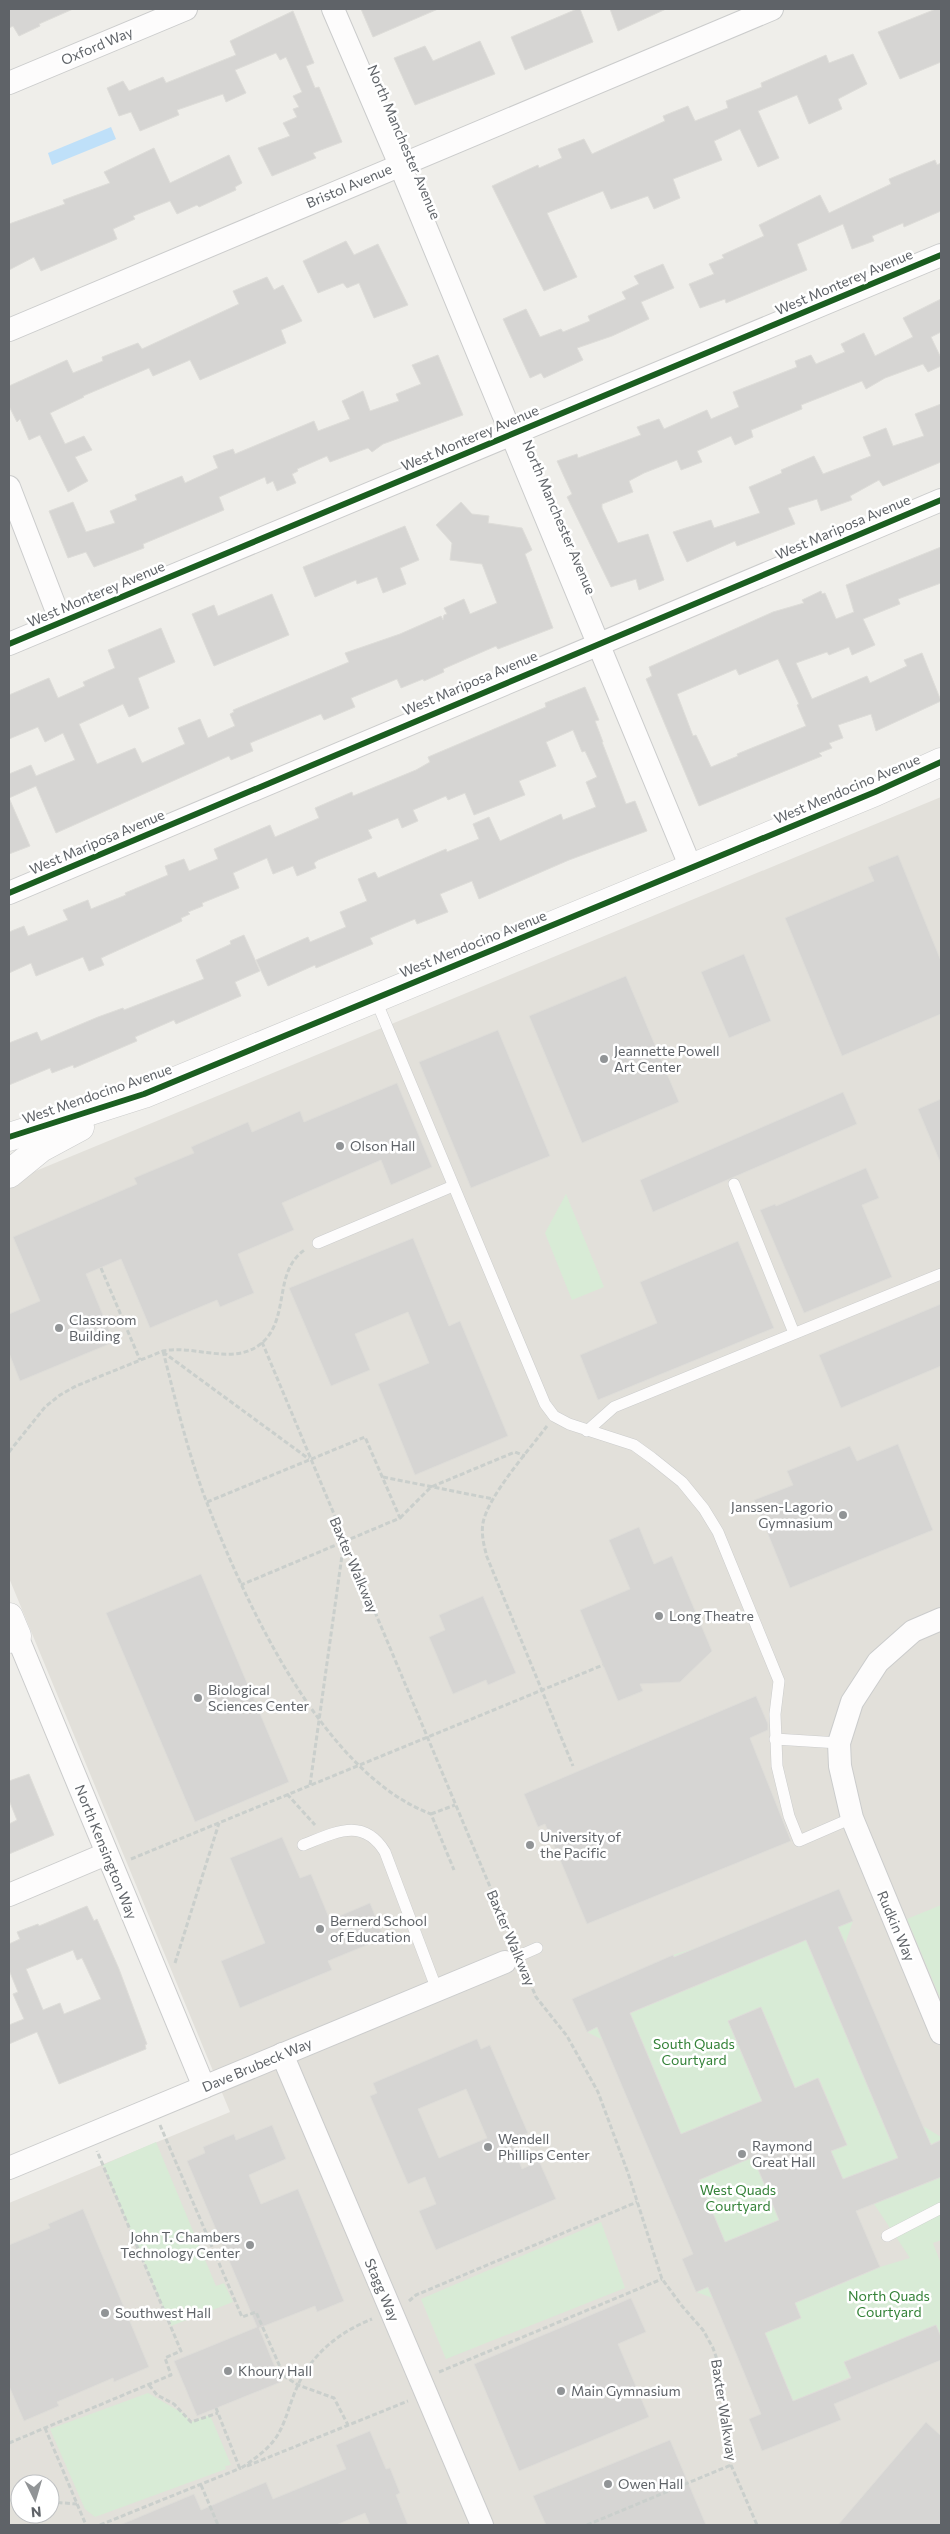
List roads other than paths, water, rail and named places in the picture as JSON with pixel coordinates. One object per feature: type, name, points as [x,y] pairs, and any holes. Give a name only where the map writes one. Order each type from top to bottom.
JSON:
[{"type":"street","name":"Oxford Way","points":[[9,83],[186,9]]},
{"type":"street","name":"North Manchester Avenue","points":[[333,9],[400,165],[691,868]]},
{"type":"street","name":"Bristol Avenue","points":[[9,330],[772,9]]},
{"type":"street","name":"West Monterey Avenue","points":[[9,644],[941,255]]},
{"type":"street","points":[[9,487],[61,622]]},
{"type":"street","name":"West Mariposa Avenue","points":[[9,892],[941,500]]},
{"type":"street","name":"West Mendocino Avenue","points":[[9,1137],[144,1094],[691,868],[941,762]]},
{"type":"street","name":"West Mendocino Avenue","points":[[9,1174],[42,1148],[144,1094]]},
{"type":"street","points":[[839,1743],[852,1702],[878,1662],[913,1631],[941,1618]]},
{"type":"street","name":"North Kensington Way","points":[[11,1631],[204,2087]]},
{"type":"street","name":"Rudkin Way","points":[[839,1743],[840,1766],[852,1818],[941,2033]]},
{"type":"street","points":[[9,1895],[109,1860]]},
{"type":"street","name":"Dave Brubeck Way","points":[[9,2168],[512,1959]]},
{"type":"street","name":"Stagg Way","points":[[282,2054],[482,2525]]},
{"type":"lane","points":[[375,998],[545,1404],[554,1416],[587,1432],[634,1445],[682,1482],[704,1509],[718,1532],[774,1666],[778,1681],[775,1739],[782,1789],[799,1841],[852,1818]]},
{"type":"lane","points":[[734,1184],[794,1333]]},
{"type":"lane","points":[[318,1243],[453,1186]]},
{"type":"lane","points":[[587,1432],[614,1408],[941,1274]]},
{"type":"lane","points":[[775,1739],[839,1743]]},
{"type":"lane","points":[[303,1845],[340,1830],[366,1833],[378,1840],[385,1852],[437,1990]]},
{"type":"lane","points":[[512,1959],[537,1948]]},
{"type":"lane","points":[[887,2236],[941,2208]]},
{"type":"water","points":[[111,127],[116,139],[52,165],[48,153]]},
{"type":"place","name":"Jeannette Powell Art Center","points":[[604,1059]]},
{"type":"place","name":"Olson Hall","points":[[340,1146]]},
{"type":"place","name":"Classroom Building","points":[[59,1328]]},
{"type":"place","name":"Janssen-Lagorio Gymnasium","points":[[843,1515]]},
{"type":"place","name":"Long Theatre","points":[[659,1616]]},
{"type":"place","name":"Biological Sciences Center","points":[[198,1698]]},
{"type":"place","name":"University of the Pacific","points":[[530,1845]]},
{"type":"place","name":"Bernerd School of Education","points":[[320,1929]]},
{"type":"place","name":"Wendell Phillips Center","points":[[488,2147]]},
{"type":"place","name":"Raymond Great Hall","points":[[742,2154]]},
{"type":"place","name":"John T. Chambers Technology Center","points":[[250,2245]]},
{"type":"place","name":"Southwest Hall","points":[[105,2313]]},
{"type":"place","name":"Khoury Hall","points":[[228,2371]]},
{"type":"place","name":"Main Gymnasium","points":[[561,2391]]},
{"type":"place","name":"Owen Hall","points":[[608,2484]]},
{"type":"park label","name":"South Quads Courtyard","points":[[694,2052]]},
{"type":"park label","name":"West Quads Courtyard","points":[[738,2198]]},
{"type":"park label","name":"North Quads Courtyard","points":[[889,2304]]}]
